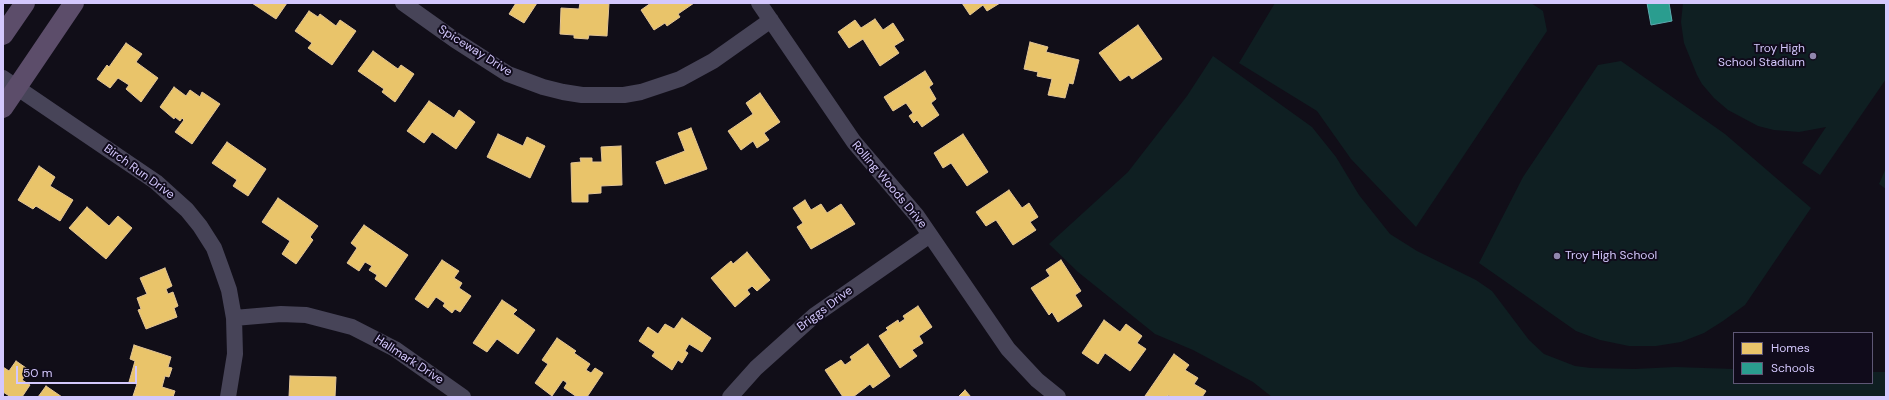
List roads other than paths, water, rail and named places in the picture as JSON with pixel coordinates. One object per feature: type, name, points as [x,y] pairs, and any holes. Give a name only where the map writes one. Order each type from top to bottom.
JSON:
[{"type":"main road","points":[[3,35],[25,3]]},
{"type":"main road","points":[[3,108],[10,83],[74,3]]},
{"type":"street","name":"Spiceway Drive","points":[[403,3],[455,40],[508,74],[543,87],[582,95],[624,95],[641,92],[680,80],[713,61],[771,20]]},
{"type":"street","name":"Rolling Woods Drive","points":[[759,3],[854,142],[908,205],[1008,349],[1037,380],[1058,397]]},
{"type":"street","name":"Birch Run Drive","points":[[10,83],[156,182],[187,210],[214,248],[229,290],[234,318],[235,354],[228,397]]},
{"type":"street","name":"Briggs Drive","points":[[730,397],[756,368],[810,319],[930,235]]},
{"type":"street","name":"Hallmark Drive","points":[[234,318],[281,314],[306,316],[352,327],[395,349],[463,397]]},
{"type":"place","name":"Troy High School Stadium","points":[[1813,56]]},
{"type":"place","name":"Troy High School","points":[[1557,256]]}]
